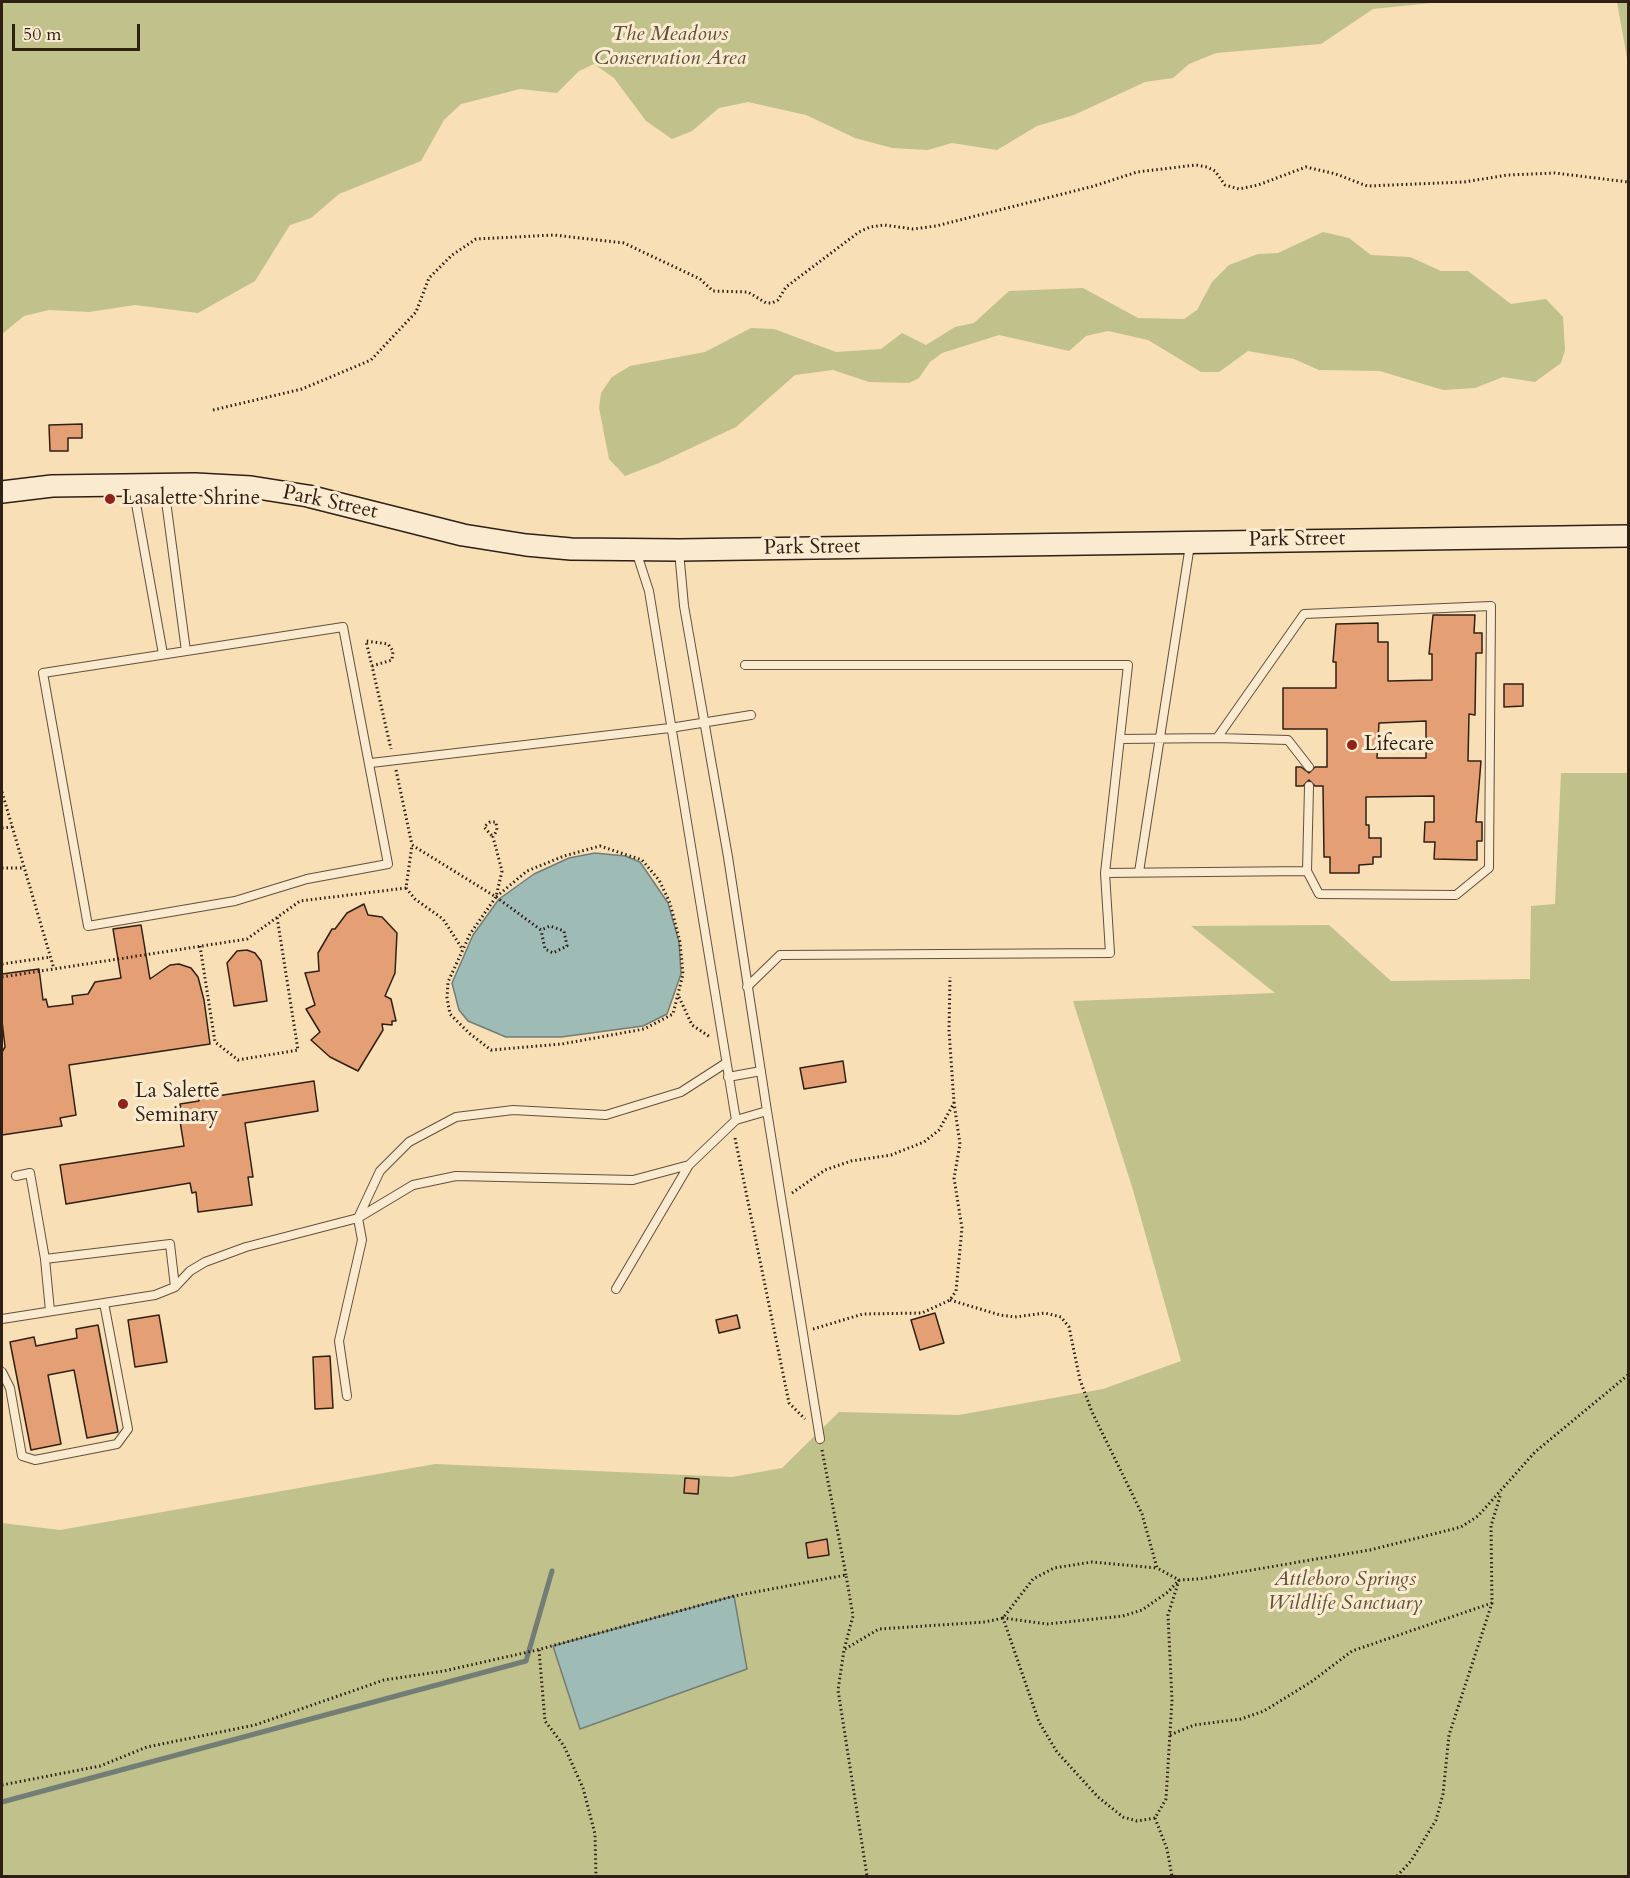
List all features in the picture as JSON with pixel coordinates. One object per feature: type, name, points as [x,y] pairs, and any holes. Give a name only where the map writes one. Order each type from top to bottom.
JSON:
[{"type":"main road","name":"Park Street","points":[[2,492],[52,486],[164,484],[251,487],[308,496],[463,535],[526,546],[636,550],[1629,536]]},
{"type":"lane","points":[[164,484],[186,651]]},
{"type":"lane","points":[[133,486],[163,654]]},
{"type":"lane","points":[[1138,872],[1190,542]]},
{"type":"lane","points":[[636,550],[649,591],[736,1120]]},
{"type":"lane","points":[[679,550],[684,606],[728,857],[820,1439]]},
{"type":"lane","points":[[1217,738],[1304,614],[1491,606],[1489,868],[1456,895],[1319,894],[1307,871],[1309,786]]},
{"type":"lane","points":[[343,627],[388,864],[307,879],[235,901],[88,926],[43,673],[186,651],[343,627]]},
{"type":"lane","points":[[745,665],[1128,665],[1105,873],[1110,952],[780,954],[747,987]]},
{"type":"lane","points":[[370,763],[670,728],[751,715]]},
{"type":"lane","points":[[1120,739],[1288,740],[1309,767]]},
{"type":"lane","points":[[1105,873],[1307,871]]},
{"type":"lane","points":[[347,1396],[339,1341],[362,1240],[358,1218],[380,1171],[409,1142],[456,1117],[513,1110],[606,1115],[681,1092],[726,1063]]},
{"type":"lane","points":[[728,1077],[761,1071]]},
{"type":"lane","points":[[616,1289],[689,1165],[736,1120],[767,1110]]},
{"type":"lane","points":[[2,1319],[154,1295],[175,1287],[190,1271],[205,1262],[246,1247],[358,1218],[413,1185],[456,1176],[633,1180],[689,1165]]},
{"type":"lane","points":[[16,1176],[30,1173],[45,1259],[50,1311]]},
{"type":"lane","points":[[45,1259],[170,1244],[175,1287]]},
{"type":"lane","points":[[2,1372],[10,1388],[22,1456],[35,1460],[117,1444],[128,1429],[104,1303]]},
{"type":"path","points":[[213,410],[302,388],[371,360],[416,312],[429,278],[452,255],[476,239],[554,235],[624,243],[700,279],[713,291],[748,292],[766,303],[772,303],[778,300],[786,287],[859,232],[870,227],[884,225],[913,229],[936,226],[1094,186],[1137,172],[1196,165],[1215,171],[1225,185],[1239,189],[1258,185],[1306,167],[1336,174],[1367,186],[1464,182],[1508,175],[1555,173],[1629,182]]},
{"type":"path","points":[[372,666],[392,660],[393,651],[388,644],[366,641],[412,845],[406,888],[415,899],[443,919],[463,950]]},
{"type":"path","points":[[2,792],[54,969]]},
{"type":"path","points":[[493,837],[497,830],[496,822],[490,822],[484,827],[493,837],[502,871],[496,897]]},
{"type":"path","points":[[2,828],[12,827]]},
{"type":"path","points":[[412,845],[496,897],[541,930],[545,949],[553,953],[567,946],[564,931],[558,927],[550,926],[541,930]]},
{"type":"path","points":[[600,846],[642,860],[659,880],[670,903],[680,942],[683,974],[673,1014],[644,1029],[562,1044],[490,1050],[450,1014],[447,998],[448,982],[470,934],[496,897],[527,871],[564,856],[600,846]]},
{"type":"path","points":[[2,868],[24,868]]},
{"type":"path","points":[[2,977],[247,939],[300,901],[406,888]]},
{"type":"path","points":[[200,946],[215,1042],[238,1060],[298,1050],[277,917]]},
{"type":"path","points":[[2,964],[51,957]]},
{"type":"path","points":[[803,1332],[863,1314],[922,1313],[950,1300],[956,1291],[962,1228],[954,1178],[960,1144],[954,1102],[949,1030],[950,977]]},
{"type":"path","points":[[679,997],[692,1024],[711,1038]]},
{"type":"path","points":[[781,1200],[825,1170],[851,1161],[891,1155],[924,1142],[939,1130],[954,1102]]},
{"type":"path","points":[[736,1120],[734,1144],[740,1156],[789,1403],[813,1426],[820,1439],[846,1575],[853,1616],[844,1650],[838,1690],[867,1876]]},
{"type":"path","points":[[950,1300],[1000,1315],[1015,1317],[1045,1313],[1061,1317],[1069,1328],[1080,1380],[1088,1402],[1142,1514],[1157,1568]]},
{"type":"path","points":[[1003,1618],[1033,1579],[1054,1568],[1092,1562],[1157,1568],[1179,1580],[1199,1579],[1370,1550],[1461,1527],[1478,1516],[1535,1452],[1629,1375]]},
{"type":"path","points":[[1396,1876],[1411,1862],[1436,1820],[1443,1794],[1449,1735],[1492,1603],[1491,1526],[1502,1490]]},
{"type":"path","points":[[2,1785],[100,1766],[147,1747],[255,1725],[384,1680],[444,1671],[539,1650],[734,1596],[846,1575]]},
{"type":"path","points":[[844,1650],[879,1629],[985,1622],[1003,1618],[1047,1624],[1123,1616],[1142,1610],[1168,1592],[1179,1580]]},
{"type":"path","points":[[1155,1818],[1166,1799],[1172,1700],[1168,1615],[1179,1580]]},
{"type":"path","points":[[1170,1735],[1194,1725],[1241,1719],[1264,1711],[1311,1682],[1352,1651],[1492,1603]]},
{"type":"path","points":[[1003,1618],[1039,1722],[1057,1752],[1098,1797],[1123,1817],[1137,1821],[1155,1818]]},
{"type":"path","points":[[539,1650],[545,1721],[564,1746],[583,1788],[595,1834],[596,1876]]},
{"type":"path","points":[[1155,1818],[1167,1848],[1172,1876]]},
{"type":"green space","name":"The Meadows Conservation Area","points":[[2,2],[1441,2],[1373,9],[1321,44],[1216,53],[1189,64],[1173,78],[1145,82],[1074,115],[1037,126],[997,150],[952,143],[928,150],[892,148],[855,138],[806,115],[748,102],[719,108],[692,131],[672,139],[646,121],[614,78],[594,64],[579,71],[557,93],[520,89],[461,104],[444,120],[421,161],[339,194],[311,218],[290,225],[255,281],[198,313],[135,305],[89,312],[49,310],[24,316],[2,334]]},
{"type":"green space","points":[[1617,2],[1628,2],[1628,64]]},
{"type":"green space","points":[[1323,232],[1349,238],[1371,255],[1410,257],[1441,271],[1468,271],[1511,304],[1546,299],[1563,317],[1565,350],[1561,363],[1535,382],[1503,377],[1475,388],[1443,390],[1380,371],[1319,370],[1294,359],[1248,351],[1219,372],[1201,372],[1148,340],[1108,331],[1086,336],[1069,351],[999,335],[942,353],[930,362],[919,378],[909,383],[869,382],[833,370],[795,375],[736,427],[659,463],[625,476],[609,459],[599,408],[601,393],[612,377],[630,366],[705,352],[751,328],[774,329],[836,352],[881,349],[902,333],[926,345],[955,327],[974,323],[1009,291],[1083,288],[1138,318],[1184,319],[1197,310],[1212,282],[1229,265],[1258,254],[1278,253]]},
{"type":"green space","name":"Attleboro Springs Wildlife Sanctuary","points":[[1561,773],[1628,773],[1628,1876],[2,1876],[2,1523],[60,1530],[435,1464],[732,1477],[782,1468],[839,1412],[959,1415],[1103,1389],[1181,1361],[1133,1190],[1073,1001],[1275,993],[1191,926],[1329,925],[1391,981],[1530,979],[1531,906],[1555,904]]},
{"type":"water","points":[[595,853],[625,856],[640,862],[668,903],[679,942],[681,974],[667,1014],[643,1026],[561,1037],[506,1037],[468,1021],[459,1010],[452,983],[473,935],[499,899],[534,874],[569,858]]},
{"type":"water","points":[[734,1596],[747,1669],[580,1729],[553,1646]]},
{"type":"building","points":[[82,424],[82,438],[68,438],[68,451],[50,451],[49,425]]},
{"type":"building","name":"Lifecare","points":[[1433,615],[1475,615],[1474,633],[1482,633],[1482,653],[1476,653],[1475,715],[1469,714],[1468,761],[1481,761],[1476,822],[1482,822],[1482,841],[1477,841],[1477,860],[1434,859],[1435,842],[1424,842],[1425,822],[1434,822],[1434,796],[1366,797],[1366,825],[1369,825],[1369,838],[1381,838],[1381,857],[1373,857],[1373,864],[1359,865],[1359,873],[1330,873],[1330,857],[1324,857],[1323,786],[1315,786],[1309,780],[1303,786],[1296,786],[1296,767],[1301,767],[1309,773],[1315,767],[1327,767],[1327,729],[1283,729],[1283,688],[1336,688],[1336,662],[1333,662],[1336,624],[1378,623],[1378,642],[1388,642],[1388,681],[1432,680],[1432,654],[1429,654]],"holes":[[[1426,721],[1426,758],[1377,758],[1379,723]]]},
{"type":"building","points":[[1504,684],[1523,684],[1523,706],[1504,707]]},
{"type":"building","points":[[364,904],[368,915],[382,917],[397,933],[395,973],[385,996],[391,999],[396,1021],[392,1021],[392,1025],[382,1024],[383,1030],[358,1071],[330,1057],[311,1040],[320,1032],[306,1009],[315,1005],[305,973],[319,971],[318,953],[332,929],[335,929],[347,913]]},
{"type":"building","points":[[141,925],[150,979],[170,965],[179,964],[191,968],[198,977],[204,1000],[210,1044],[69,1065],[76,1115],[60,1118],[62,1126],[2,1135],[2,1052],[5,1047],[2,1021],[2,974],[39,969],[43,1000],[46,999],[48,1007],[73,1004],[72,996],[88,994],[95,982],[121,978],[113,929]]},
{"type":"building","points":[[247,950],[255,953],[261,961],[267,1001],[234,1006],[227,963],[237,951]]},
{"type":"building","points":[[843,1061],[846,1082],[804,1089],[800,1068]]},
{"type":"building","points":[[314,1081],[318,1111],[245,1123],[253,1177],[248,1177],[252,1205],[198,1212],[196,1192],[192,1193],[190,1183],[66,1204],[60,1165],[184,1146],[179,1115],[182,1115],[180,1104],[199,1101],[196,1086],[216,1083],[217,1096]]},
{"type":"building","points":[[935,1313],[944,1343],[920,1350],[911,1320]]},
{"type":"building","points":[[159,1315],[167,1362],[135,1367],[128,1320]]},
{"type":"building","points":[[737,1315],[740,1328],[719,1333],[716,1320]]},
{"type":"building","points":[[98,1325],[118,1432],[87,1438],[74,1370],[48,1375],[61,1444],[31,1450],[10,1342],[34,1337],[36,1346],[77,1338],[76,1329]]},
{"type":"building","points":[[330,1356],[333,1408],[315,1409],[313,1357]]},
{"type":"building","points":[[685,1478],[699,1479],[698,1494],[684,1493]]},
{"type":"building","points":[[827,1539],[829,1555],[808,1558],[806,1543]]},
{"type":"waterway","points":[[2,1802],[526,1661],[552,1571]]},
{"type":"place","name":"Lasalette Shrine","points":[[110,499]]},
{"type":"place","name":"Lifecare","points":[[1352,745]]},
{"type":"place","name":"La Salette Seminary","points":[[123,1104]]}]
